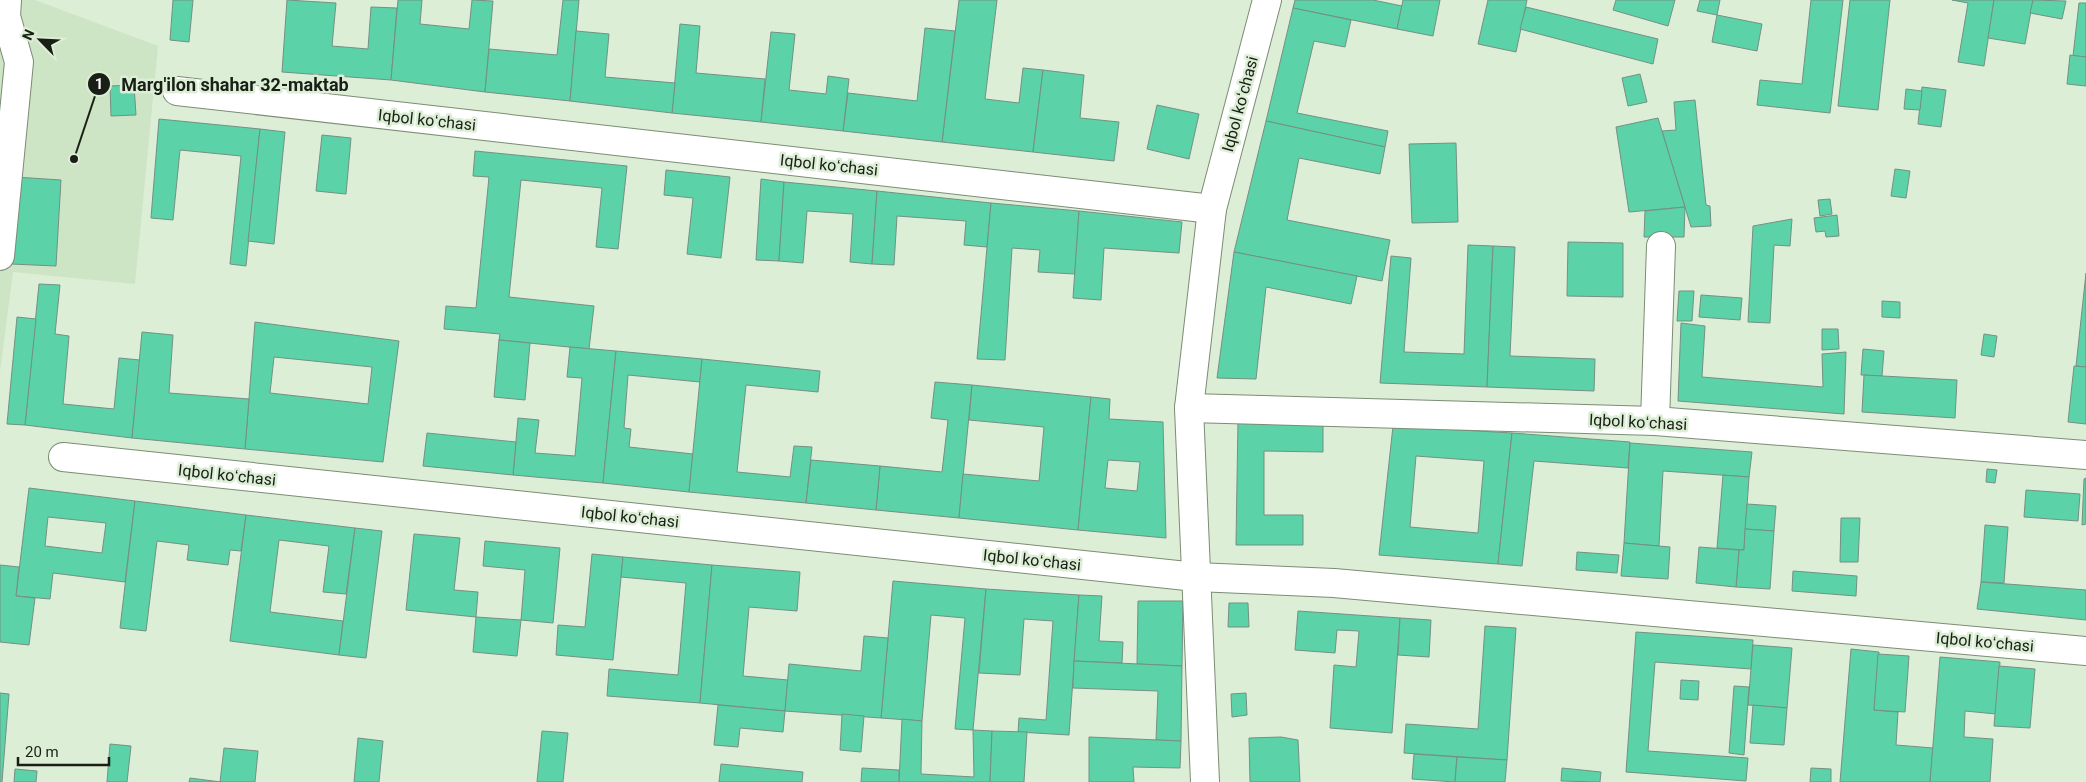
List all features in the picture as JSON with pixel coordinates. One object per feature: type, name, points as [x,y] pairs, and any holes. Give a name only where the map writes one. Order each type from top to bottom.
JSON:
[{"type":"street","name":"Iqbol koʻchasi","points":[[1205,782],[1189,408],[1212,209],[1268,0]]},
{"type":"street","points":[[0,256],[6,121],[19,62],[4,12]]},
{"type":"street","name":"Iqbol koʻchasi","points":[[177,91],[1212,209]]},
{"type":"street","points":[[1655,421],[1661,246]]},
{"type":"street","name":"Iqbol koʻchasi","points":[[1189,408],[1655,421],[2086,455]]},
{"type":"street","name":"Iqbol koʻchasi","points":[[63,457],[1196,578],[1334,582],[2086,651]]},
{"type":"shaded area","points":[[0,0],[35,0],[158,46],[135,284],[13,272],[0,372]]},
{"type":"building","points":[[173,0],[193,0],[189,42],[170,40]]},
{"type":"building","points":[[287,0],[336,3],[332,46],[368,49],[371,7],[397,8],[391,80],[282,72]]},
{"type":"building","points":[[398,0],[422,0],[420,24],[469,29],[472,0],[493,1],[485,92],[391,80]]},
{"type":"building","points":[[563,0],[579,0],[570,101],[485,92],[489,49],[557,55]]},
{"type":"building","points":[[959,0],[997,0],[985,99],[1019,103],[1023,68],[1043,70],[1033,152],[942,142]]},
{"type":"building","points":[[1295,0],[1373,0],[1402,6],[1397,29],[1293,8]]},
{"type":"building","points":[[1403,0],[1440,0],[1433,36],[1397,29]]},
{"type":"building","points":[[1488,0],[1527,0],[1516,52],[1478,44]]},
{"type":"building","points":[[1616,0],[1675,0],[1668,26],[1613,10]]},
{"type":"building","points":[[1700,0],[1720,0],[1717,15],[1697,11]]},
{"type":"building","points":[[1811,0],[1843,0],[1830,113],[1757,105],[1760,80],[1802,84]]},
{"type":"building","points":[[1850,0],[1890,0],[1878,110],[1838,106]]},
{"type":"building","points":[[1952,0],[1994,0],[1984,66],[1958,62],[1968,3]]},
{"type":"building","points":[[1994,0],[2033,0],[2025,44],[1988,38]]},
{"type":"building","points":[[2033,0],[2066,1],[2062,19],[2030,13]]},
{"type":"building","points":[[2079,3],[2086,3],[2086,57],[2073,56]]},
{"type":"building","points":[[1526,7],[1658,39],[1653,64],[1520,29]]},
{"type":"building","points":[[1293,8],[1351,20],[1345,47],[1314,41],[1297,113],[1388,131],[1385,147],[1266,121]]},
{"type":"building","points":[[1717,15],[1762,24],[1757,51],[1712,42]]},
{"type":"building","points":[[680,24],[700,26],[696,73],[765,79],[761,122],[672,113]]},
{"type":"building","points":[[925,28],[955,31],[942,142],[843,131],[848,93],[917,101]]},
{"type":"building","points":[[576,31],[609,34],[605,77],[675,83],[672,113],[570,101]]},
{"type":"building","points":[[771,32],[795,34],[789,90],[826,94],[828,76],[849,79],[843,131],[761,122]]},
{"type":"building","points":[[2070,55],[2086,57],[2086,86],[2067,84]]},
{"type":"building","points":[[1043,70],[1084,75],[1080,118],[1119,122],[1114,161],[1033,152]]},
{"type":"building","points":[[1640,74],[1647,102],[1628,106],[1622,78]]},
{"type":"building","points":[[134,85],[136,115],[111,116],[110,86]]},
{"type":"building","points":[[1922,87],[1946,90],[1941,127],[1918,124]]},
{"type":"building","points":[[1906,89],[1922,91],[1920,110],[1904,109]]},
{"type":"building","points":[[1695,100],[1706,205],[1710,206],[1711,226],[1691,227],[1662,131],[1676,130],[1674,102]]},
{"type":"building","points":[[1157,105],[1199,114],[1189,159],[1147,149]]},
{"type":"building","points":[[1658,118],[1685,207],[1629,212],[1616,127]]},
{"type":"building","points":[[159,119],[260,129],[246,266],[230,264],[241,156],[180,150],[173,220],[151,218]]},
{"type":"building","points":[[1266,121],[1385,147],[1380,174],[1299,158],[1287,220],[1390,240],[1382,281],[1234,252]]},
{"type":"building","points":[[260,129],[285,132],[274,244],[248,241]]},
{"type":"building","points":[[322,135],[351,138],[346,194],[316,191]]},
{"type":"building","points":[[1456,143],[1458,222],[1412,223],[1409,144]]},
{"type":"building","points":[[475,151],[627,166],[618,249],[596,247],[602,188],[521,180],[509,297],[594,306],[589,349],[499,340],[500,334],[444,329],[446,306],[476,308],[489,177],[473,176]]},
{"type":"building","points":[[1895,169],[1910,171],[1906,198],[1891,196]]},
{"type":"building","points":[[666,170],[730,177],[721,258],[687,254],[693,198],[664,195]]},
{"type":"building","points":[[15,177],[61,180],[56,266],[11,264]]},
{"type":"building","points":[[761,179],[784,182],[779,261],[756,260]]},
{"type":"building","points":[[784,182],[877,191],[872,264],[850,262],[853,214],[807,211],[803,263],[779,261]]},
{"type":"building","points":[[877,191],[991,203],[987,247],[964,245],[966,221],[897,216],[894,265],[872,264]]},
{"type":"building","points":[[1830,199],[1832,214],[1820,216],[1818,200]]},
{"type":"building","points":[[991,203],[1079,211],[1075,274],[1038,272],[1040,250],[1012,248],[1005,360],[977,359]]},
{"type":"building","points":[[1685,207],[1684,237],[1644,237],[1645,211]]},
{"type":"building","points":[[1079,211],[1182,222],[1179,253],[1104,248],[1101,300],[1073,298]]},
{"type":"building","points":[[1837,215],[1839,236],[1826,237],[1825,231],[1816,232],[1814,218]]},
{"type":"building","points":[[1792,219],[1790,246],[1774,245],[1770,323],[1748,322],[1753,226]]},
{"type":"building","points":[[1568,242],[1623,243],[1623,297],[1567,296]]},
{"type":"building","points":[[1468,245],[1493,246],[1487,387],[1380,383],[1391,256],[1411,258],[1404,352],[1464,354]]},
{"type":"building","points":[[1493,246],[1515,247],[1510,356],[1595,359],[1594,391],[1487,387]]},
{"type":"building","points":[[1234,252],[1357,276],[1351,304],[1266,287],[1256,379],[1217,378]]},
{"type":"building","points":[[2086,273],[2086,367],[2076,366]]},
{"type":"building","points":[[39,284],[60,285],[55,334],[69,336],[63,404],[114,409],[119,358],[140,360],[132,438],[25,425]]},
{"type":"building","points":[[1679,291],[1694,291],[1692,321],[1677,321]]},
{"type":"building","points":[[1701,295],[1742,298],[1740,320],[1699,317]]},
{"type":"building","points":[[1882,301],[1900,302],[1900,318],[1882,317]]},
{"type":"building","points":[[17,317],[36,319],[25,425],[7,424]]},
{"type":"building","points":[[255,322],[399,341],[383,462],[245,449]],"holes":[[[274,357],[372,367],[368,404],[270,393]]]},
{"type":"building","points":[[1681,323],[1705,326],[1702,377],[1823,387],[1822,354],[1846,352],[1844,414],[1678,401]]},
{"type":"building","points":[[1822,329],[1838,329],[1839,349],[1822,350]]},
{"type":"building","points":[[142,332],[173,335],[169,393],[249,399],[245,449],[132,438]]},
{"type":"building","points":[[1984,334],[1997,336],[1994,357],[1981,355]]},
{"type":"building","points":[[499,340],[530,343],[525,400],[494,397]]},
{"type":"building","points":[[570,347],[616,351],[603,483],[513,475],[518,418],[539,420],[535,453],[575,456],[582,378],[567,377]]},
{"type":"building","points":[[1863,349],[1884,351],[1882,376],[1861,375]]},
{"type":"building","points":[[616,351],[702,359],[700,382],[628,375],[624,428],[631,429],[629,447],[693,454],[689,492],[603,483]]},
{"type":"building","points":[[702,359],[820,371],[818,392],[746,385],[737,472],[790,477],[794,446],[812,447],[806,503],[689,492]]},
{"type":"building","points":[[2074,366],[2086,367],[2086,424],[2068,422]]},
{"type":"building","points":[[1864,375],[1957,380],[1955,418],[1862,412]]},
{"type":"building","points":[[935,382],[972,385],[959,518],[876,510],[880,466],[942,472],[948,420],[931,418]]},
{"type":"building","points":[[972,385],[1091,397],[1078,530],[959,518],[963,474],[1039,481],[1044,427],[969,420]]},
{"type":"building","points":[[1091,397],[1110,399],[1109,419],[1163,422],[1166,538],[1078,530]],"holes":[[[1108,460],[1140,462],[1137,491],[1105,488]]]},
{"type":"building","points":[[1238,420],[1323,420],[1323,452],[1264,451],[1264,515],[1303,515],[1303,545],[1236,545]]},
{"type":"building","points":[[1393,426],[1512,433],[1498,564],[1379,555]],"holes":[[[1416,456],[1484,461],[1478,533],[1410,527]]]},
{"type":"building","points":[[427,433],[516,442],[513,475],[423,466]]},
{"type":"building","points":[[1512,433],[1630,442],[1628,468],[1534,461],[1522,566],[1498,564]]},
{"type":"building","points":[[1630,443],[1752,452],[1749,477],[1663,471],[1659,546],[1624,543]]},
{"type":"building","points":[[811,460],[880,466],[876,510],[806,503]]},
{"type":"building","points":[[1987,469],[1997,470],[1995,483],[1986,482]]},
{"type":"building","points":[[1723,475],[1749,477],[1744,550],[1717,548]]},
{"type":"building","points":[[2086,478],[2086,524],[2082,525],[2084,479]]},
{"type":"building","points":[[29,488],[135,501],[125,582],[53,573],[50,599],[16,596]],"holes":[[[48,517],[106,523],[102,553],[45,546]]]},
{"type":"building","points":[[2026,490],[2080,494],[2078,521],[2024,517]]},
{"type":"building","points":[[135,501],[246,515],[241,551],[230,550],[228,565],[187,560],[189,545],[157,541],[146,631],[120,628]]},
{"type":"building","points":[[1747,504],[1776,506],[1774,531],[1745,529]]},
{"type":"building","points":[[246,515],[355,528],[346,594],[323,592],[329,546],[279,540],[270,612],[343,621],[339,655],[230,641]]},
{"type":"building","points":[[1841,518],[1860,518],[1858,562],[1840,562]]},
{"type":"building","points":[[1985,525],[2008,527],[2004,583],[1981,582]]},
{"type":"building","points":[[355,528],[382,531],[366,658],[339,655]]},
{"type":"building","points":[[1745,529],[1774,531],[1770,589],[1736,587],[1739,550],[1744,550]]},
{"type":"building","points":[[414,534],[460,538],[454,590],[478,592],[476,617],[406,610]]},
{"type":"building","points":[[485,541],[560,548],[553,623],[521,620],[525,570],[483,566]]},
{"type":"building","points":[[1624,543],[1670,547],[1668,579],[1621,576]]},
{"type":"building","points":[[1699,547],[1739,550],[1736,587],[1696,583]]},
{"type":"building","points":[[1577,552],[1619,555],[1617,573],[1576,570]]},
{"type":"building","points":[[592,554],[623,557],[613,660],[556,655],[558,625],[585,627]]},
{"type":"building","points":[[623,557],[712,565],[700,703],[607,696],[609,669],[678,675],[686,583],[621,577]]},
{"type":"building","points":[[0,565],[19,567],[16,596],[35,598],[29,645],[0,642]]},
{"type":"building","points":[[712,565],[800,572],[797,611],[749,607],[743,676],[788,680],[785,711],[700,703]]},
{"type":"building","points":[[1793,571],[1857,576],[1856,596],[1792,591]]},
{"type":"building","points":[[893,581],[986,589],[973,730],[955,729],[965,618],[931,615],[922,721],[881,718]]},
{"type":"building","points":[[1981,582],[2086,590],[2086,620],[1977,609]]},
{"type":"building","points":[[986,589],[1079,595],[1069,735],[1018,732],[1019,718],[1046,720],[1053,621],[1024,619],[1020,675],[979,673]]},
{"type":"building","points":[[1079,595],[1102,596],[1099,641],[1123,642],[1122,663],[1074,661]]},
{"type":"building","points":[[1138,601],[1183,601],[1182,666],[1137,664]]},
{"type":"building","points":[[1229,603],[1248,603],[1249,627],[1228,627]]},
{"type":"building","points":[[1298,611],[1400,618],[1392,733],[1330,728],[1334,665],[1356,667],[1359,631],[1337,630],[1335,653],[1295,650]]},
{"type":"building","points":[[476,617],[521,620],[517,656],[473,652]]},
{"type":"building","points":[[1400,618],[1431,620],[1429,657],[1398,655]]},
{"type":"building","points":[[1485,626],[1516,628],[1507,760],[1404,753],[1406,724],[1478,729]]},
{"type":"building","points":[[1636,632],[1753,640],[1751,669],[1655,662],[1648,751],[1748,758],[1746,781],[1626,772]]},
{"type":"building","points":[[864,636],[888,638],[881,718],[785,711],[789,664],[861,671]]},
{"type":"building","points":[[1753,645],[1792,648],[1787,708],[1748,705]]},
{"type":"building","points":[[1851,649],[1879,652],[1874,710],[1898,712],[1896,745],[1933,748],[1930,782],[1840,782]]},
{"type":"building","points":[[1878,654],[1909,656],[1905,712],[1874,710]]},
{"type":"building","points":[[1940,657],[2000,662],[1996,714],[1965,711],[1964,737],[1993,739],[1990,782],[1930,782]]},
{"type":"building","points":[[1074,661],[1182,666],[1181,741],[1156,740],[1158,691],[1073,688]]},
{"type":"building","points":[[1999,666],[2035,669],[2030,728],[1994,726]]},
{"type":"building","points":[[1681,680],[1699,681],[1698,700],[1680,699]]},
{"type":"building","points":[[1734,686],[1749,687],[1744,755],[1729,753]]},
{"type":"building","points":[[0,693],[9,694],[2,782],[0,782]]},
{"type":"building","points":[[1246,693],[1247,715],[1232,717],[1231,694]]},
{"type":"building","points":[[718,705],[785,711],[783,732],[740,728],[738,747],[714,745]]},
{"type":"building","points":[[1753,705],[1787,708],[1784,745],[1750,743]]},
{"type":"building","points":[[842,714],[864,716],[861,752],[840,750]]},
{"type":"building","points":[[902,719],[922,721],[921,774],[974,777],[973,730],[992,731],[990,782],[899,782]]},
{"type":"building","points":[[542,731],[568,733],[563,782],[537,782]]},
{"type":"building","points":[[992,731],[1027,732],[1024,782],[990,782]]},
{"type":"building","points":[[1089,737],[1181,741],[1180,768],[1133,767],[1134,782],[1089,782]]},
{"type":"building","points":[[1281,737],[1298,740],[1300,782],[1250,782],[1249,738]]},
{"type":"building","points":[[358,738],[383,741],[379,782],[354,782]]},
{"type":"building","points":[[110,744],[131,746],[127,782],[107,782]]},
{"type":"building","points":[[224,748],[258,751],[255,782],[220,782]]},
{"type":"building","points":[[1414,754],[1457,757],[1455,782],[1412,779]]},
{"type":"building","points":[[1457,757],[1507,760],[1505,782],[1455,782]]},
{"type":"building","points":[[721,764],[803,772],[802,782],[719,782]]},
{"type":"building","points":[[862,768],[899,770],[899,782],[861,782]]},
{"type":"building","points":[[1562,768],[1601,772],[1600,782],[1561,781]]},
{"type":"building","points":[[1811,768],[1831,769],[1831,782],[1810,782]]},
{"type":"building","points":[[15,769],[37,771],[36,782],[14,782]]},
{"type":"building","points":[[190,778],[221,782],[189,782]]},
{"type":"place","name":"Marg'ilon shahar 32-maktab","points":[[74,159]]}]
